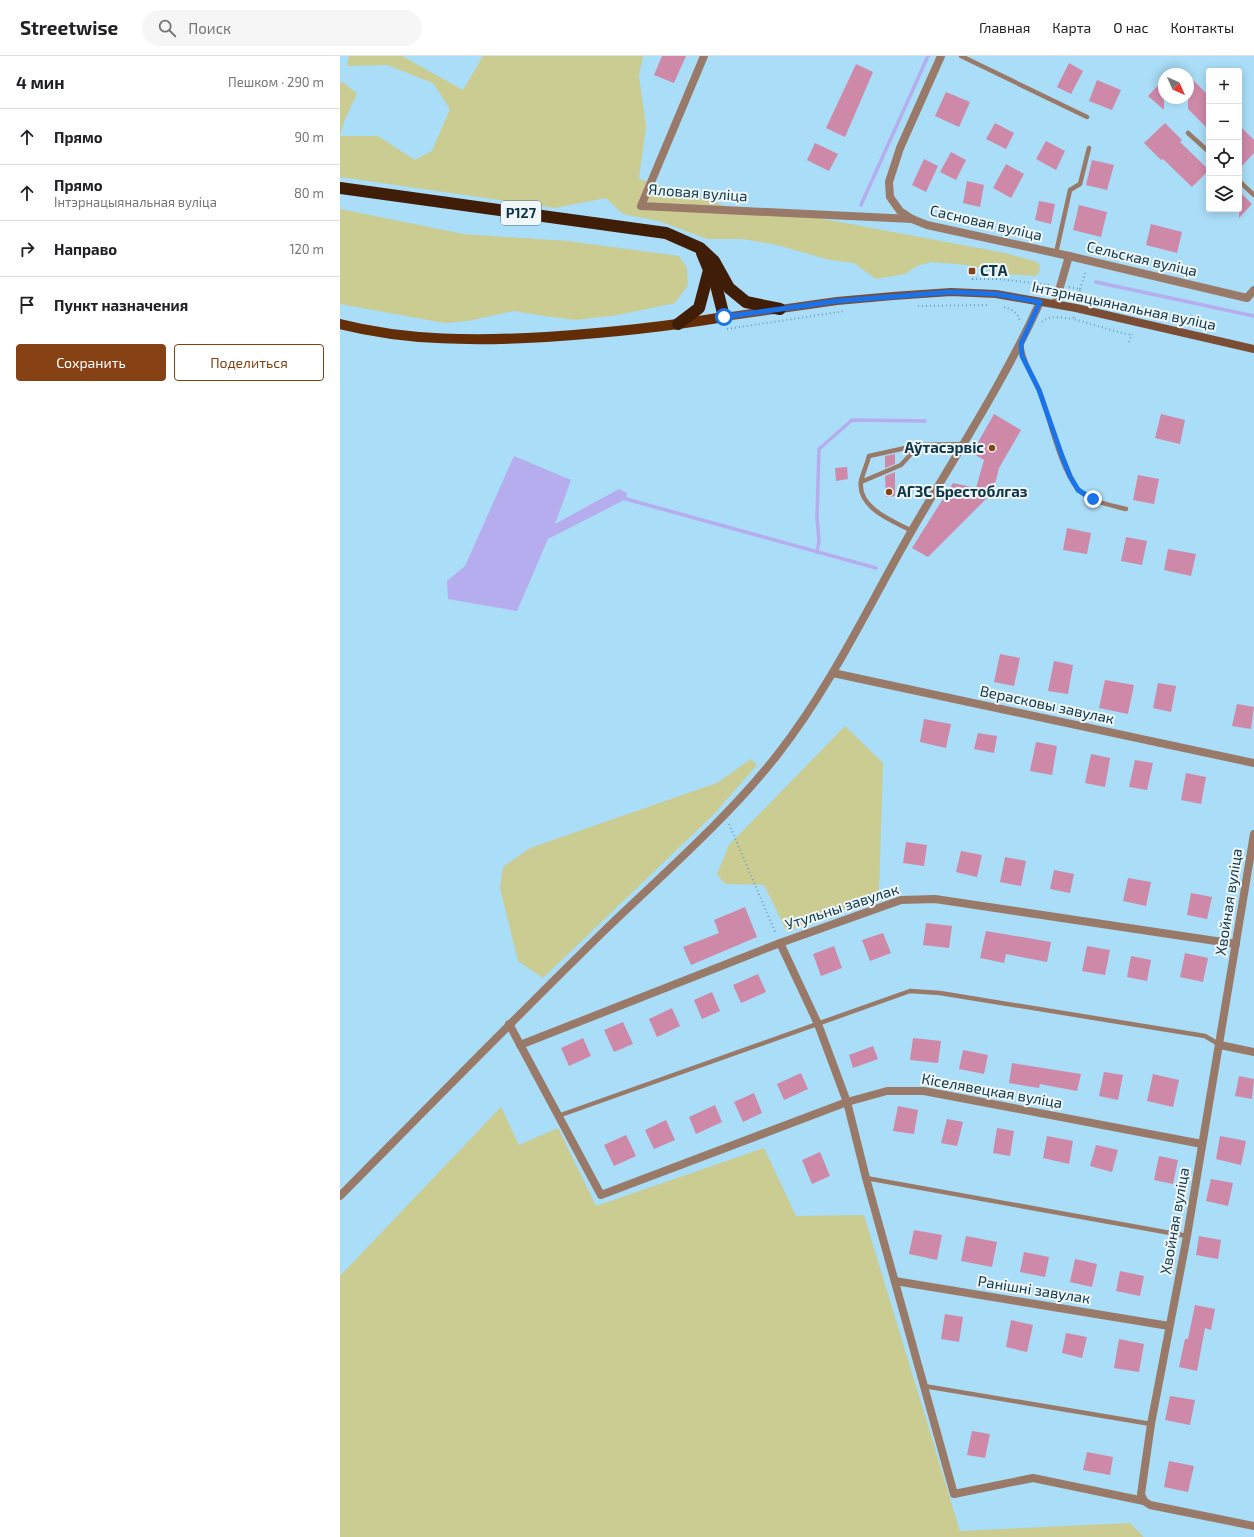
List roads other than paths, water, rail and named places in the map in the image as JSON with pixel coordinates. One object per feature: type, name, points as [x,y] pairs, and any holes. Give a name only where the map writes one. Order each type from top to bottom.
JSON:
[{"type":"highway","name":"Р127","points":[[340,188],[666,232],[700,248],[714,261],[729,288],[746,302],[780,309]]},
{"type":"highway","points":[[700,248],[710,262],[724,317]]},
{"type":"highway","points":[[678,324],[699,308],[705,288],[709,270],[700,248]]},
{"type":"main road","name":"Інтэрнацыянальная вуліца","points":[[780,309],[893,296],[951,292],[996,294],[1055,304],[1254,349]]},
{"type":"main road","name":"Р127","points":[[340,324],[402,336],[494,340],[607,333],[780,309]]},
{"type":"street","name":"Яловая вуліца","points":[[704,56],[641,206],[912,219]]},
{"type":"street","name":"Сасновая вуліца","points":[[941,56],[900,148],[888,182],[890,197],[900,211],[912,219],[927,225],[1069,256]]},
{"type":"street","name":"Сельская вуліца","points":[[1055,304],[1069,256],[1089,262],[1250,299],[1254,290]]},
{"type":"street","points":[[340,1196],[509,1024],[724,814],[778,754],[833,673],[912,531],[1021,344],[1040,302]]},
{"type":"street","name":"Верасковы завулак","points":[[833,673],[1254,763]]},
{"type":"street","name":"Хвойная вуліца","points":[[1144,1501],[1141,1494],[1150,1424],[1187,1236],[1254,834]]},
{"type":"street","name":"Утульны завулак","points":[[520,1045],[780,943],[901,900],[935,898],[1236,944]]},
{"type":"street","points":[[780,943],[818,1024],[847,1102],[866,1178],[954,1494],[1033,1478],[1144,1501],[1150,1505],[1254,1526]]},
{"type":"street","points":[[509,1024],[558,1116]]},
{"type":"street","points":[[1220,1045],[1254,1052]]},
{"type":"street","name":"Кіселявецкая вуліца","points":[[558,1116],[601,1195],[847,1102],[887,1091],[924,1091],[1202,1144]]},
{"type":"street","name":"Ранішні завулак","points":[[895,1281],[1169,1326]]},
{"type":"lane","points":[[961,56],[1087,117]]},
{"type":"lane","points":[[1188,133],[1206,149]]},
{"type":"lane","points":[[1056,253],[1070,190],[1080,184],[1089,148]]},
{"type":"lane","points":[[1242,184],[1254,195]]},
{"type":"lane","points":[[1021,344],[1022,356],[1039,390],[1062,456],[1078,490],[1093,499],[1126,509]]},
{"type":"lane","points":[[912,531],[875,510],[864,498],[861,482],[869,456],[919,446],[964,444]]},
{"type":"lane","points":[[861,482],[901,465],[919,446]]},
{"type":"lane","points":[[558,1116],[910,991],[940,993],[1204,1036],[1220,1045]]},
{"type":"lane","points":[[866,1178],[1187,1236]]},
{"type":"lane","points":[[924,1386],[1150,1424]]},
{"type":"waterway","points":[[861,205],[928,56]]},
{"type":"waterway","points":[[1096,282],[1254,316]]},
{"type":"waterway","points":[[817,552],[819,541],[817,518],[819,449],[852,420],[925,421]]},
{"type":"waterway","points":[[626,499],[876,568]]},
{"type":"place","name":"СТА","points":[[972,271]]},
{"type":"place","name":"Аўтасэрвіс","points":[[992,448]]},
{"type":"place","name":"АГЗС Брестоблгаз","points":[[889,492]]}]
